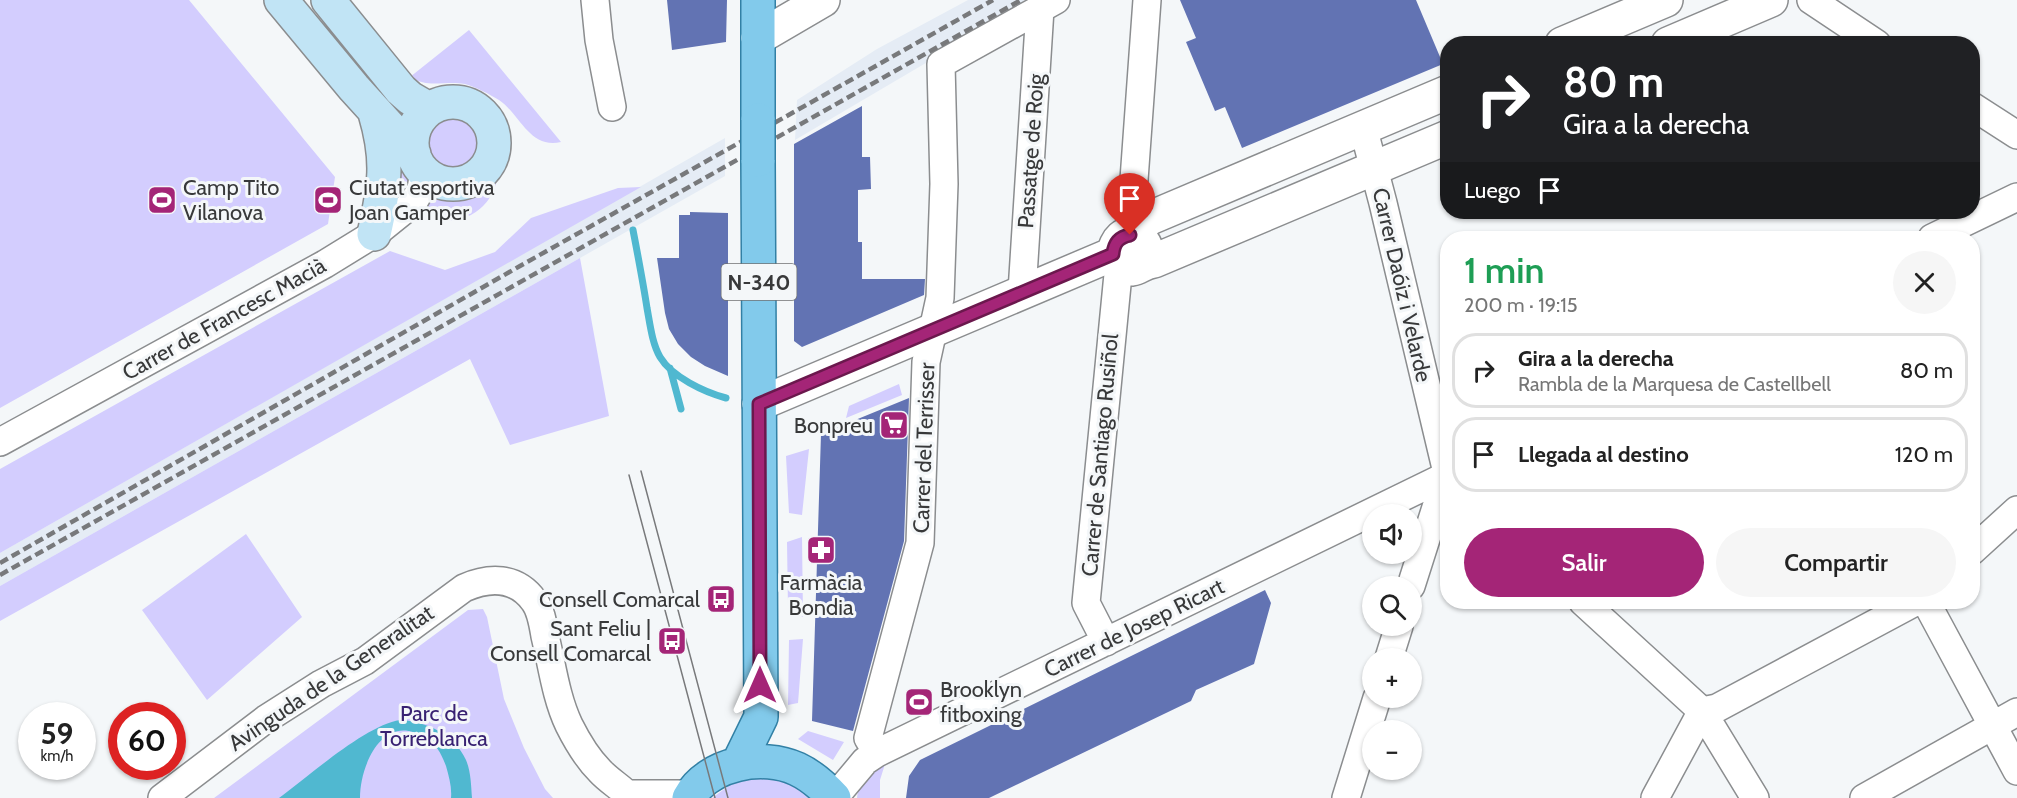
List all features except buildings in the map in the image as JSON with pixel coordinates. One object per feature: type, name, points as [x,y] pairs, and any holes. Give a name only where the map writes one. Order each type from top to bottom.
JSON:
[{"type":"main road","points":[[280,0],[374,111],[419,163],[435,180],[449,184],[463,183],[476,178],[486,168],[492,156],[495,142],[493,130],[479,110],[456,101],[444,102],[429,109],[417,123],[413,133],[419,163]]},
{"type":"main road","points":[[328,0],[401,90],[429,109]]},
{"type":"main road","name":"N-340","points":[[738,764],[761,717],[758,0]]},
{"type":"main road","points":[[374,111],[382,137],[386,162],[385,188],[374,234]]},
{"type":"main road","points":[[761,717],[796,768]]},
{"type":"main road","points":[[690,796],[703,781],[720,771],[738,764],[759,761],[796,768],[818,782],[834,798]]},
{"type":"street","points":[[595,0],[612,107]]},
{"type":"street","points":[[758,38],[823,0]]},
{"type":"street","name":"Carrer de Santiago Rusiñol","points":[[1106,642],[1086,603],[1128,250],[1147,0]]},
{"type":"street","points":[[1581,36],[1665,0]]},
{"type":"street","points":[[1687,36],[1771,0]]},
{"type":"street","points":[[1811,0],[1865,36]]},
{"type":"street","name":"Carrer del Terrisser","points":[[877,753],[868,738],[920,543],[926,362],[940,298],[944,184],[941,64],[1048,4]]},
{"type":"street","name":"Passatge de Roig","points":[[1022,292],[1048,4]]},
{"type":"street","points":[[759,404],[1022,292],[1128,250],[1141,225],[1150,218],[1440,95]]},
{"type":"street","points":[[1980,111],[2017,135]]},
{"type":"street","name":"Carrer Daóiz i Velarde","points":[[1363,128],[1440,446]]},
{"type":"street","points":[[1128,250],[1154,261],[1440,140]]},
{"type":"street","name":"Carrer de Francesc Macià","points":[[0,442],[325,264],[374,234],[413,203],[421,189],[419,163]]},
{"type":"street","points":[[1980,215],[2017,197]]},
{"type":"street","points":[[1947,231],[1971,219]]},
{"type":"street","name":"Carrer de Josep Ricart","points":[[834,798],[858,767],[877,753],[1440,479]]},
{"type":"street","points":[[1414,576],[1440,497]]},
{"type":"street","points":[[1980,544],[2017,510]]},
{"type":"street","name":"Avinguda de la Generalitat","points":[[162,798],[266,719],[321,684],[365,661],[464,588],[480,581],[497,579],[510,582],[523,589],[535,602],[562,706],[584,750],[599,770],[629,796],[690,796]]},
{"type":"street","points":[[1591,609],[1702,711],[1755,798]]},
{"type":"street","points":[[1702,711],[1717,708],[1902,609]]},
{"type":"street","points":[[1930,609],[2017,771]]},
{"type":"street","points":[[1346,798],[1374,708]]},
{"type":"street","points":[[1655,798],[1702,711]]},
{"type":"street","points":[[1864,798],[2017,712]]},
{"type":"shaded area","points":[[968,0],[1033,0],[795,140],[797,100],[877,49]]},
{"type":"shaded area","points":[[725,138],[725,176],[0,586],[0,553]]},
{"type":"green space","name":"Camp Tito Vilanova","points":[[0,0],[189,0],[335,177],[328,224],[0,408]]},
{"type":"green space","points":[[469,30],[561,142],[550,143],[533,136],[507,106],[478,89],[457,83],[424,83],[410,77]]},
{"type":"green space","points":[[447,119],[466,123],[483,134],[494,151],[498,170],[494,189],[483,206],[466,217],[447,221],[428,217],[411,206],[400,189],[396,170],[400,151],[411,134],[428,123]]},
{"type":"green space","points":[[641,187],[0,553],[0,469],[390,251],[445,270],[495,252],[531,218],[618,188]]},
{"type":"green space","points":[[580,258],[609,416],[510,445],[470,359],[0,621],[0,586]]},
{"type":"green space","points":[[899,384],[902,395],[846,418],[849,406]]},
{"type":"green space","points":[[809,449],[802,515],[789,513],[786,456]]},
{"type":"green space","points":[[246,534],[302,617],[207,700],[142,610]]},
{"type":"green space","points":[[802,537],[803,617],[788,609],[787,542]]},
{"type":"green space","name":"Parc de Torreblanca","points":[[483,609],[487,617],[504,699],[524,748],[545,789],[553,798],[214,798],[468,610]]},
{"type":"green space","points":[[803,639],[798,703],[788,705],[789,640]]},
{"type":"green space","points":[[808,731],[844,742],[833,760],[798,739]]},
{"type":"green space","points":[[886,761],[880,780],[880,798],[857,798],[859,783]]},
{"type":"green space","points":[[757,778],[787,783],[800,788],[813,798],[712,798],[734,782]]},
{"type":"water","points":[[400,720],[420,723],[439,731],[455,743],[468,765],[472,798],[451,798],[451,786],[446,766],[436,747],[425,738],[410,731],[398,731],[386,736],[370,757],[364,770],[360,798],[279,798],[355,741],[386,724]]},
{"type":"waterway","points":[[633,230],[652,333],[660,357],[672,371],[689,383],[726,398]]},
{"type":"waterway","points":[[670,368],[681,409]]},
{"type":"tram line","points":[[641,471],[728,798]]},
{"type":"tram line","points":[[629,475],[715,798]]},
{"type":"railway","points":[[0,563],[520,266],[993,0]]},
{"type":"railway","points":[[0,575],[1021,0]]},
{"type":"place","name":"Camp Tito Vilanova","points":[[162,200]]},
{"type":"place","name":"Ciutat esportiva Joan Gamper","points":[[328,200]]},
{"type":"place","name":"Bonpreu","points":[[894,425]]},
{"type":"place","name":"Farmàcia Bondia","points":[[821,550]]},
{"type":"place","name":"Consell Comarcal","points":[[721,599]]},
{"type":"place","name":"Sant Feliu | Consell Comarcal","points":[[672,641]]},
{"type":"place","name":"Brooklyn fitboxing","points":[[919,702]]},
{"type":"route","points":[[760,685],[759,404],[1113,254],[1116,242],[1130,235]]}]
